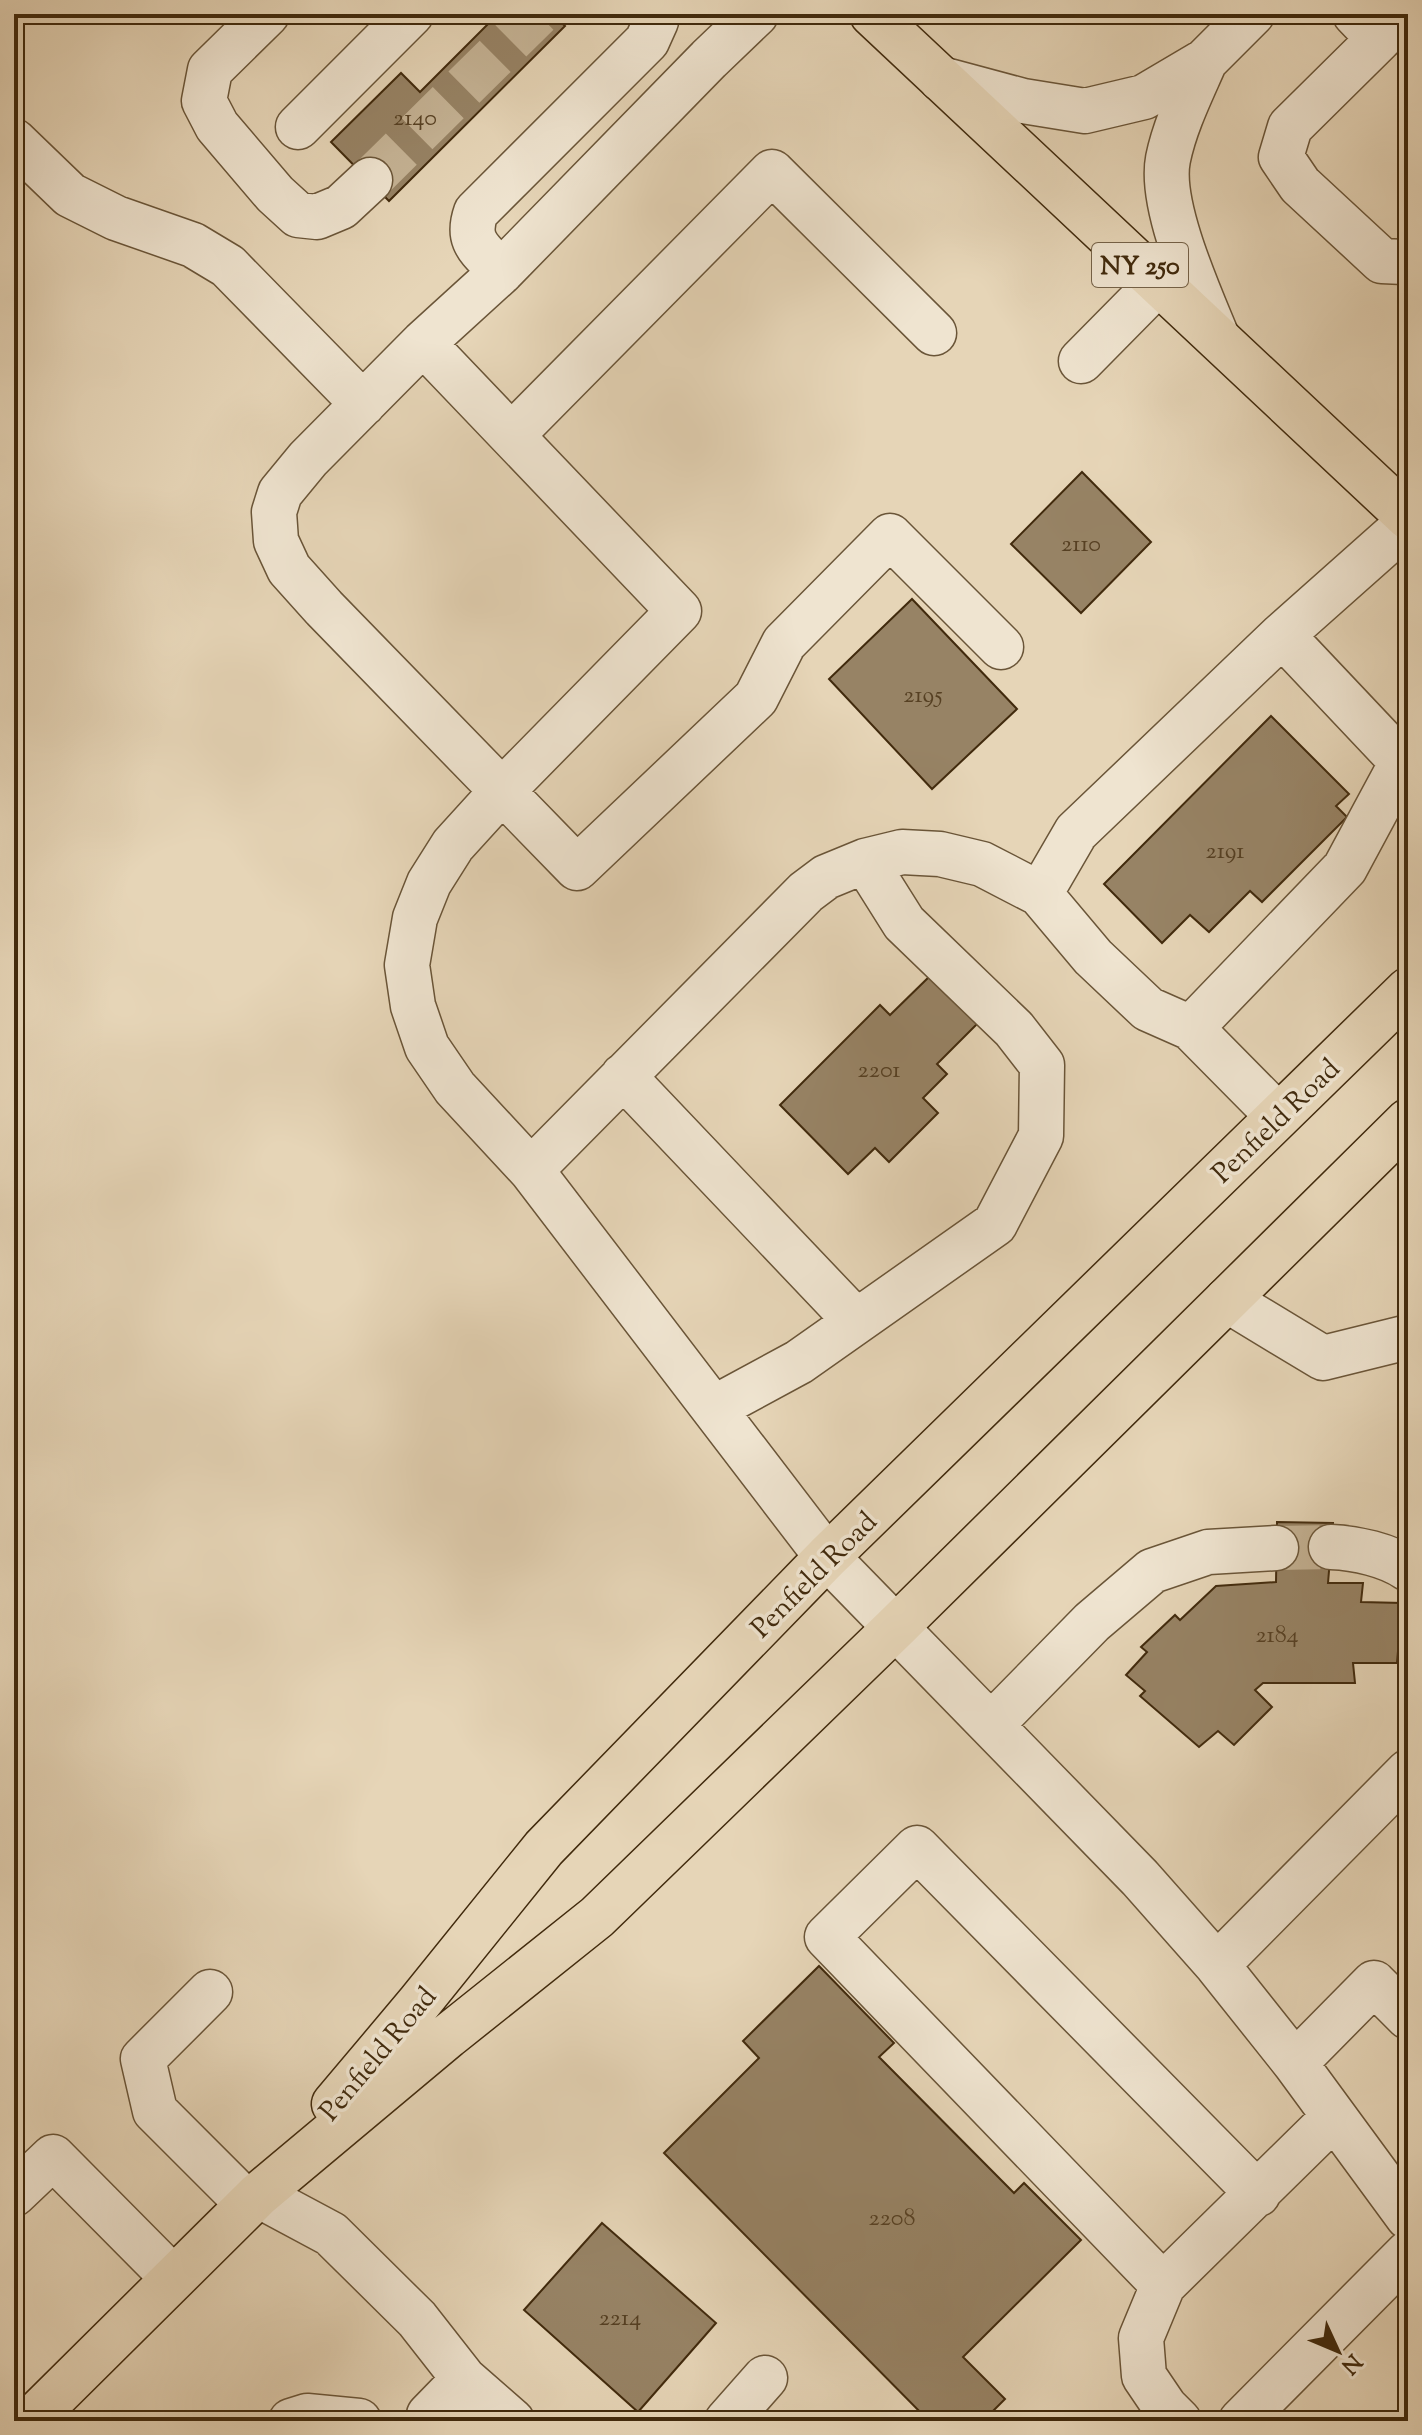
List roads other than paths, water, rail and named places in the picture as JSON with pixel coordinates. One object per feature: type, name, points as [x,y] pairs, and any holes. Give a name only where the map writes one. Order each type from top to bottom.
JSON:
[{"type":"main road","name":"NY 250","points":[[872,14],[1408,517]]},
{"type":"main road","name":"Penfield Road","points":[[253,2199],[419,2003],[544,1848],[827,1557],[1408,990]]},
{"type":"main road","name":"Penfield Road","points":[[30,2421],[253,2199],[448,2036],[597,1917],[896,1627],[1408,1121]]},
{"type":"lane","points":[[267,14],[210,70],[204,101],[217,126],[275,194],[298,215],[317,217],[341,207],[370,180]]},
{"type":"lane","points":[[298,127],[411,14]]},
{"type":"lane","points":[[501,272],[475,243],[470,228],[476,212],[647,41],[656,21],[655,14]]},
{"type":"lane","points":[[756,14],[501,272],[423,343],[308,459],[280,493],[274,512],[276,541],[289,569],[324,608],[577,868],[756,698],[784,643],[890,536],[1001,647]]},
{"type":"lane","points":[[941,79],[1023,101],[1085,111],[1144,97],[1205,61],[1252,14]]},
{"type":"lane","points":[[1380,22],[1290,127],[1281,157],[1300,185],[1382,261],[1404,262],[1408,259]]},
{"type":"lane","points":[[1205,61],[1180,116],[1167,162],[1169,200],[1188,266],[1217,337]]},
{"type":"lane","points":[[14,141],[70,195],[116,218],[193,245],[228,266],[363,404]]},
{"type":"lane","points":[[512,435],[772,172],[934,333]]},
{"type":"lane","points":[[1081,361],[1159,282]]},
{"type":"lane","points":[[423,343],[679,611],[503,790],[453,845],[429,883],[415,918],[407,965],[413,1006],[427,1047],[455,1088],[531,1170],[827,1557],[1140,1878],[1217,1965],[1295,2063],[1408,2217]]},
{"type":"lane","points":[[1040,894],[1076,832],[1282,635],[1408,523]]},
{"type":"lane","points":[[1191,1028],[1345,868],[1402,762],[1282,635]]},
{"type":"lane","points":[[531,1170],[806,892],[826,877],[884,856],[940,854],[982,864],[1040,894],[1093,957],[1148,1009],[1191,1028],[1278,1116]]},
{"type":"lane","points":[[714,1408],[799,1362],[995,1224],[1041,1136],[1042,1065],[1014,1029],[904,923],[884,856]]},
{"type":"lane","points":[[623,1076],[856,1321]]},
{"type":"lane","points":[[1227,1300],[1323,1358],[1408,1337]]},
{"type":"lane","points":[[1331,1547],[1350,1548],[1400,1563],[1408,1569]]},
{"type":"lane","points":[[991,1725],[1092,1622],[1152,1571],[1208,1552],[1276,1548]]},
{"type":"lane","points":[[1217,1965],[1408,1772]]},
{"type":"lane","points":[[1163,2285],[827,1937],[917,1848],[1258,2194]]},
{"type":"lane","points":[[1295,2063],[1374,1983],[1408,2017]]},
{"type":"lane","points":[[210,1992],[143,2059],[155,2111],[253,2199],[331,2234],[417,2319],[464,2379],[512,2421]]},
{"type":"lane","points":[[1179,2421],[1165,2407],[1144,2376],[1141,2338],[1163,2285],[1334,2117]]},
{"type":"lane","points":[[14,2194],[53,2157],[172,2277]]},
{"type":"lane","points":[[1241,2421],[1408,2253]]},
{"type":"lane","points":[[727,2421],[765,2378]]},
{"type":"lane","points":[[386,2421],[428,2418],[464,2379]]},
{"type":"lane","points":[[291,2421],[307,2416],[346,2420]]},
{"type":"tunnel","points":[[370,180],[538,14]]},
{"type":"tunnel","points":[[1276,1548],[1331,1547]]}]
